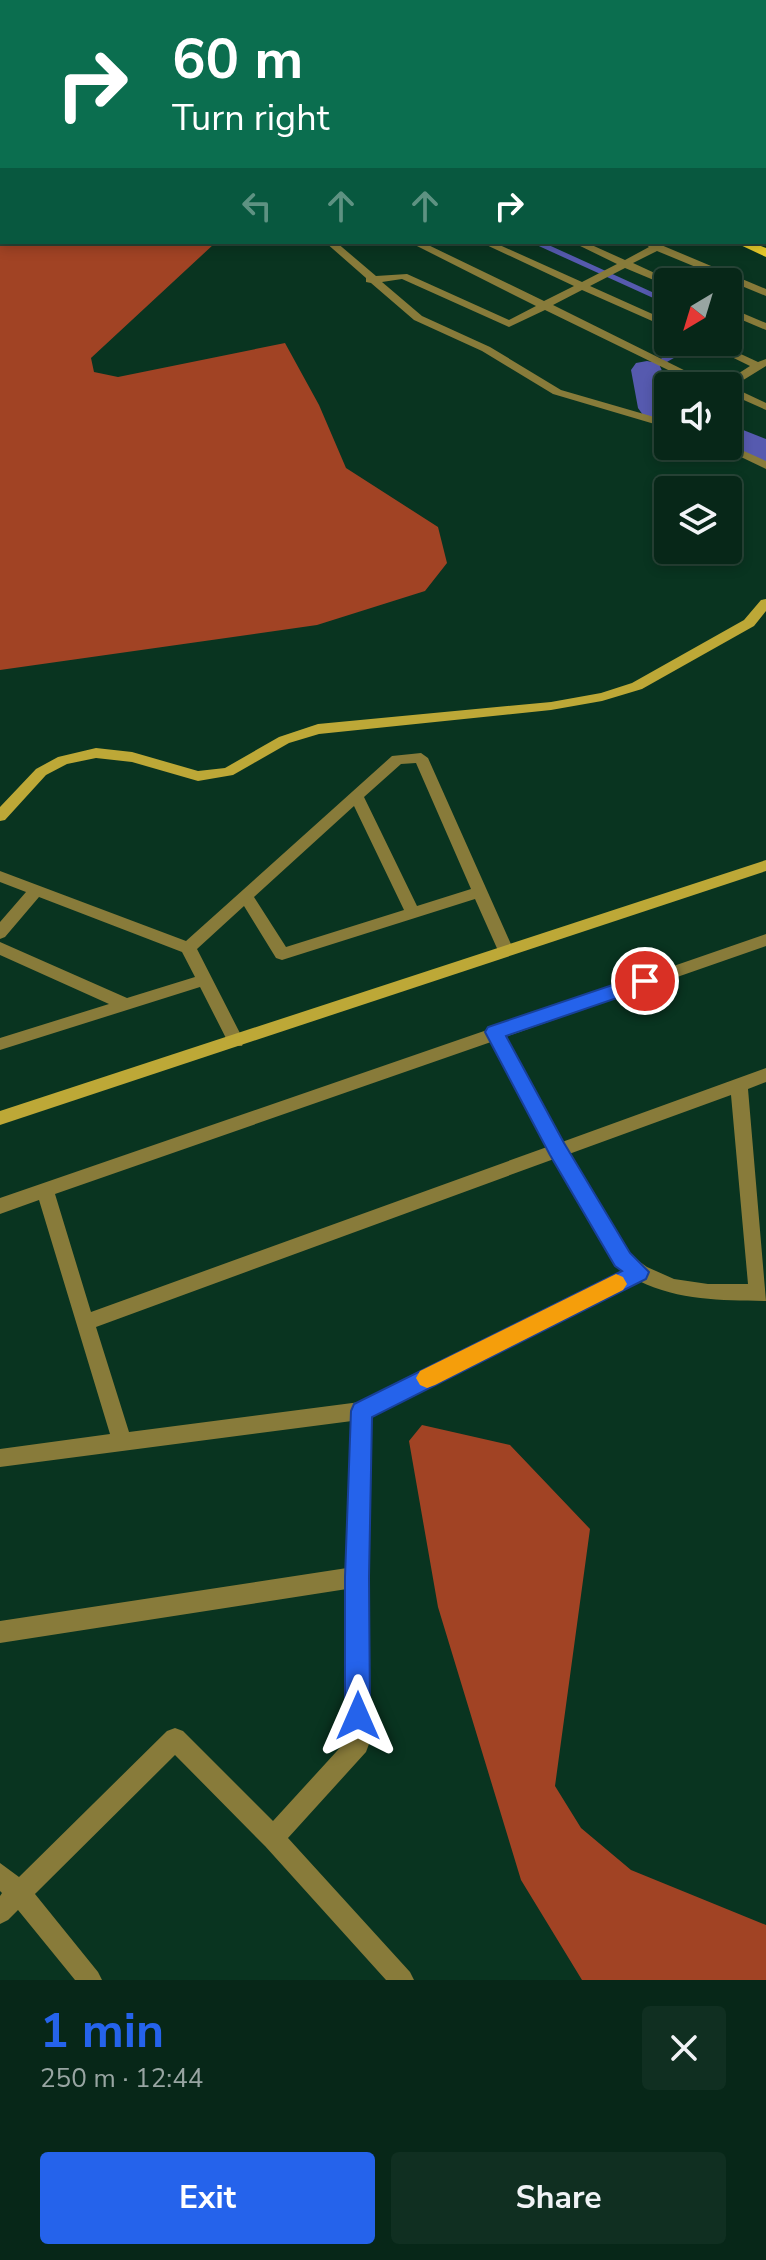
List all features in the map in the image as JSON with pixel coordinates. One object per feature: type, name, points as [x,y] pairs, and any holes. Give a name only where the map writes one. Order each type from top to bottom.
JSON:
[{"type":"main road","points":[[745,244],[766,253]]},
{"type":"street","points":[[332,244],[370,280],[418,318],[486,349],[557,392],[654,420]]},
{"type":"street","points":[[418,244],[681,372]]},
{"type":"street","points":[[490,244],[654,318]]},
{"type":"street","points":[[581,244],[654,277]]},
{"type":"street","points":[[650,244],[766,293]]},
{"type":"street","points":[[370,280],[403,276],[509,324],[657,247]]},
{"type":"street","points":[[742,316],[766,327]]},
{"type":"street","points":[[742,355],[764,363]]},
{"type":"street","points":[[742,378],[764,363]]},
{"type":"street","points":[[742,395],[766,407]]},
{"type":"street","points":[[742,454],[766,465]]},
{"type":"street","points":[[0,816],[41,772],[63,760],[96,753],[132,757],[198,776],[228,772],[284,740],[318,729],[551,706],[602,697],[637,686],[749,623],[766,603]]},
{"type":"street","points":[[188,948],[397,759],[421,758],[506,951]]},
{"type":"street","points":[[356,796],[413,913]]},
{"type":"street","points":[[0,1118],[766,865]]},
{"type":"street","points":[[0,876],[188,948],[236,1041]]},
{"type":"street","points":[[0,933],[36,890]]},
{"type":"street","points":[[245,896],[282,954],[480,892]]},
{"type":"street","points":[[0,1206],[766,940]]},
{"type":"street","points":[[0,948],[125,1004]]},
{"type":"street","points":[[0,1044],[204,980]]},
{"type":"street","points":[[494,1032],[557,1149],[623,1260],[639,1272],[677,1290],[762,1293],[739,1085]]},
{"type":"street","points":[[87,1322],[766,1075]]},
{"type":"street","points":[[45,1191],[122,1442]]},
{"type":"street","points":[[0,1458],[362,1411],[639,1272]]},
{"type":"street","points":[[273,1838],[358,1744],[357,1577],[362,1411]]},
{"type":"street","points":[[0,1632],[357,1577]]},
{"type":"street","points":[[0,1912],[175,1739],[273,1838],[402,1980]]},
{"type":"street","points":[[0,1875],[19,1893],[90,1980]]},
{"type":"shaded area","points":[[0,244],[214,244],[91,358],[94,372],[118,377],[285,343],[319,405],[346,468],[438,527],[447,563],[425,591],[317,625],[0,670]]},
{"type":"shaded area","points":[[422,1425],[510,1445],[590,1529],[555,1786],[581,1828],[631,1870],[766,1925],[766,1980],[582,1980],[521,1880],[438,1607],[409,1441]]},
{"type":"waterway","points":[[540,244],[654,296]]},
{"type":"waterway","points":[[647,370],[672,356]]},
{"type":"waterway","points":[[647,370],[654,408]]},
{"type":"waterway","points":[[742,441],[766,452]]},
{"type":"slow traffic","points":[[427,1378],[616,1284]]},
{"type":"route","points":[[358,1716],[357,1577],[362,1411],[639,1272],[623,1260],[557,1149],[494,1032],[645,981]]}]
